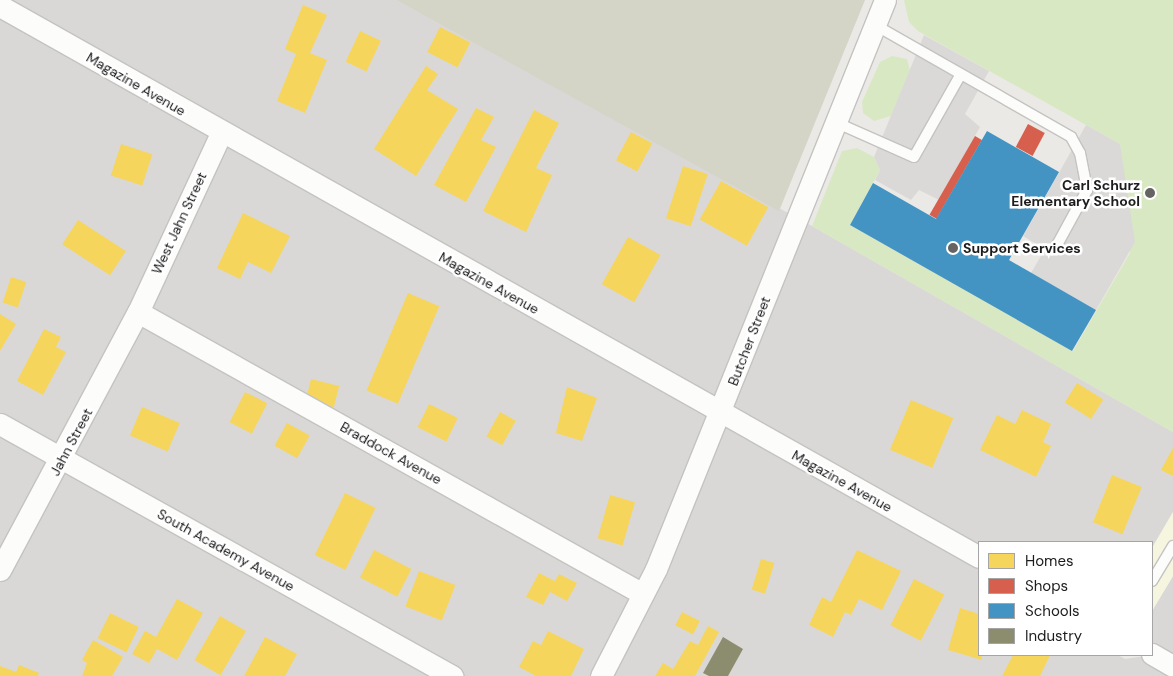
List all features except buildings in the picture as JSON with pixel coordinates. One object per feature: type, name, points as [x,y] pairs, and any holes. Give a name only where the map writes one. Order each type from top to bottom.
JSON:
[{"type":"street","name":"Butcher Street","points":[[601,676],[643,594],[720,413],[885,0]]},
{"type":"street","name":"Magazine Avenue","points":[[0,6],[221,133],[978,556]]},
{"type":"street","name":"West Jahn Street","points":[[138,312],[221,133]]},
{"type":"street","name":"Jahn Street","points":[[0,570],[63,459],[138,312]]},
{"type":"street","name":"Braddock Avenue","points":[[138,312],[643,594]]},
{"type":"street","name":"South Academy Avenue","points":[[0,424],[452,676]]},
{"type":"street","points":[[1153,655],[1173,666]]},
{"type":"lane","points":[[874,25],[1064,132],[1076,144],[1087,190],[1057,245]]},
{"type":"lane","points":[[835,122],[914,157],[961,74]]},
{"type":"lane","points":[[1153,579],[1173,546]]},
{"type":"shaded area","points":[[0,0],[396,0],[812,226],[1173,432],[1173,512],[1153,546],[1153,541],[978,541],[978,656],[1120,656],[1125,659],[1153,656],[1153,609],[1173,576],[1173,676],[0,676]]},
{"type":"shaded area","points":[[396,0],[865,0],[779,211]]},
{"type":"shaded area","points":[[924,35],[989,71],[965,114],[980,127],[939,200],[919,190],[911,200],[875,180],[880,170],[874,157]]},
{"type":"shaded area","points":[[1086,125],[1120,144],[1135,242],[1096,310],[1031,273],[1045,249],[1023,236]]},
{"type":"shaded area","points":[[1173,512],[1173,576],[1153,609],[1153,546]]},
{"type":"green space","name":"Carl Schurz Elementary School","points":[[904,0],[1173,0],[1173,432],[812,226],[842,151],[857,148],[874,157],[880,170],[850,225],[1073,351],[1130,253],[1120,144],[918,31],[909,22]]},
{"type":"green space","points":[[892,56],[907,59],[910,71],[891,116],[874,121],[863,113],[862,102],[880,62]]},
{"type":"place","name":"Carl Schurz Elementary School","points":[[1150,193]]},
{"type":"place","name":"Support Services","points":[[953,248]]}]
